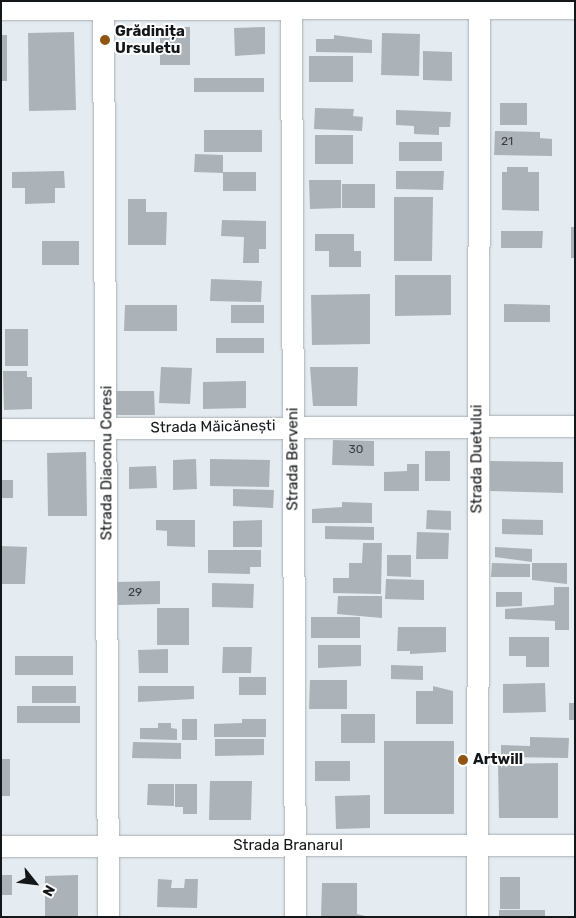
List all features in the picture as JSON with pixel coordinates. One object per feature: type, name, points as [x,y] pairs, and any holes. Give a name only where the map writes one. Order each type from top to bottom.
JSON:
[{"type":"street","points":[[1,9],[103,10],[291,5],[479,4],[575,8]]},
{"type":"street","name":"Strada Duetului","points":[[477,917],[479,4]]},
{"type":"street","name":"Strada Berveni","points":[[291,5],[295,917]]},
{"type":"street","name":"Strada Diaconu Coresi","points":[[103,10],[107,429],[108,917]]},
{"type":"street","name":"Strada Măicănești","points":[[1,429],[575,426]]},
{"type":"street","name":"Strada Branarul","points":[[1,846],[575,845]]},
{"type":"building","points":[[160,27],[190,27],[190,65],[160,65]]},
{"type":"building","points":[[265,27],[265,54],[235,56],[234,28]]},
{"type":"building","points":[[74,32],[76,110],[29,111],[28,33]]},
{"type":"building","points":[[382,33],[420,34],[419,76],[381,75]]},
{"type":"building","points":[[1,35],[7,35],[7,81],[1,81]]},
{"type":"building","points":[[334,35],[372,40],[372,53],[316,52],[316,39],[334,39]]},
{"type":"building","points":[[423,51],[452,52],[452,81],[423,80]]},
{"type":"building","points":[[309,56],[353,56],[353,82],[309,82]]},
{"type":"building","points":[[194,78],[264,78],[264,92],[194,92]]},
{"type":"building","points":[[500,103],[527,103],[527,125],[500,125]]},
{"type":"building","points":[[315,108],[354,109],[353,116],[363,117],[362,131],[314,129]]},
{"type":"building","points":[[396,110],[451,112],[450,127],[439,127],[439,135],[414,134],[414,126],[396,125]]},
{"type":"building","points":[[204,130],[262,130],[262,152],[204,152]]},
{"type":"building","points":[[495,131],[540,132],[540,138],[552,139],[552,156],[494,155]]},
{"type":"building","points":[[315,135],[353,135],[353,164],[315,164]]},
{"type":"building","points":[[399,142],[442,142],[442,161],[399,161]]},
{"type":"building","points":[[195,154],[223,155],[223,173],[194,172]]},
{"type":"building","points":[[507,167],[528,167],[528,172],[539,172],[539,211],[502,210],[502,172],[507,172]]},
{"type":"building","points":[[64,171],[65,188],[55,188],[55,203],[25,204],[25,188],[12,188],[12,172]]},
{"type":"building","points":[[396,171],[444,171],[443,190],[396,189]]},
{"type":"building","points":[[223,172],[256,172],[256,191],[223,191]]},
{"type":"building","points":[[309,180],[341,180],[341,208],[310,209]]},
{"type":"building","points":[[342,184],[375,184],[375,208],[342,208]]},
{"type":"building","points":[[394,197],[433,197],[432,261],[394,261]]},
{"type":"building","points":[[128,199],[146,199],[146,212],[167,212],[166,245],[128,245]]},
{"type":"building","points":[[222,220],[266,221],[266,249],[259,249],[259,263],[243,263],[244,237],[221,236]]},
{"type":"building","points":[[571,227],[575,227],[575,258],[571,258]]},
{"type":"building","points":[[501,231],[543,231],[542,248],[501,248]]},
{"type":"building","points":[[315,234],[354,234],[354,251],[361,251],[361,267],[329,267],[329,251],[315,251]]},
{"type":"building","points":[[42,241],[79,241],[79,265],[42,265]]},
{"type":"building","points":[[395,275],[451,275],[451,315],[395,316]]},
{"type":"building","points":[[211,279],[262,281],[261,302],[210,301]]},
{"type":"building","points":[[370,294],[370,344],[312,345],[311,295]]},
{"type":"building","points":[[504,304],[550,305],[550,322],[504,322]]},
{"type":"building","points":[[125,305],[177,305],[177,331],[124,331]]},
{"type":"building","points":[[231,305],[264,305],[264,323],[231,323]]},
{"type":"building","points":[[5,329],[28,329],[28,366],[5,366]]},
{"type":"building","points":[[216,338],[264,338],[264,353],[216,353]]},
{"type":"building","points":[[161,367],[192,368],[190,404],[159,403]]},
{"type":"building","points":[[310,367],[358,367],[357,406],[313,406]]},
{"type":"building","points":[[3,371],[27,371],[27,377],[32,377],[32,409],[4,410]]},
{"type":"building","points":[[246,381],[246,408],[203,409],[203,382]]},
{"type":"building","points":[[116,391],[154,391],[155,415],[116,415]]},
{"type":"building","points":[[333,440],[374,441],[374,466],[332,465]]},
{"type":"building","points":[[425,451],[450,451],[450,481],[425,481]]},
{"type":"building","points":[[86,452],[87,516],[48,516],[47,453]]},
{"type":"building","points":[[196,459],[197,489],[173,490],[173,460]]},
{"type":"building","points":[[210,459],[270,460],[269,487],[210,486]]},
{"type":"building","points":[[490,461],[563,462],[563,493],[490,491]]},
{"type":"building","points":[[407,464],[419,464],[419,491],[384,491],[384,472],[407,471]]},
{"type":"building","points":[[156,466],[157,488],[129,489],[129,467]]},
{"type":"building","points":[[1,480],[13,480],[13,498],[1,498]]},
{"type":"building","points":[[233,489],[274,490],[273,508],[233,506]]},
{"type":"building","points":[[342,502],[372,503],[372,523],[312,523],[312,509],[342,507]]},
{"type":"building","points":[[427,510],[451,511],[451,530],[426,529]]},
{"type":"building","points":[[502,519],[543,520],[543,535],[502,534]]},
{"type":"building","points":[[156,520],[195,520],[195,547],[167,546],[167,531],[156,530]]},
{"type":"building","points":[[262,520],[262,547],[233,547],[233,521]]},
{"type":"building","points":[[325,526],[374,527],[374,540],[325,539]]},
{"type":"building","points":[[417,532],[449,533],[448,559],[416,559]]},
{"type":"building","points":[[363,543],[382,543],[381,594],[333,593],[333,578],[349,578],[349,563],[362,563]]},
{"type":"building","points":[[1,546],[27,547],[25,584],[1,584]]},
{"type":"building","points":[[495,547],[532,549],[532,562],[495,557]]},
{"type":"building","points":[[208,550],[261,550],[261,567],[250,567],[250,574],[208,573]]},
{"type":"building","points":[[387,555],[411,555],[411,577],[387,576]]},
{"type":"building","points":[[492,563],[530,564],[530,577],[491,577]]},
{"type":"building","points":[[532,563],[567,563],[567,584],[532,580]]},
{"type":"building","points":[[386,579],[424,580],[424,600],[385,599]]},
{"type":"building","points":[[160,581],[160,604],[118,605],[117,582]]},
{"type":"building","points":[[212,583],[254,584],[253,608],[212,607]]},
{"type":"building","points":[[554,587],[569,587],[569,630],[555,630],[555,621],[505,619],[505,609],[554,605]]},
{"type":"building","points":[[496,592],[522,592],[522,606],[496,607]]},
{"type":"building","points":[[338,596],[382,596],[382,618],[337,614]]},
{"type":"building","points":[[157,608],[189,608],[189,645],[157,645]]},
{"type":"building","points":[[311,617],[360,617],[360,638],[311,638]]},
{"type":"building","points":[[398,627],[446,627],[446,652],[410,654],[410,651],[397,651]]},
{"type":"building","points":[[509,637],[549,637],[549,667],[526,667],[526,656],[509,656]]},
{"type":"building","points":[[318,645],[361,645],[361,666],[318,668]]},
{"type":"building","points":[[223,647],[252,647],[251,673],[222,673]]},
{"type":"building","points":[[168,649],[168,673],[139,673],[138,650]]},
{"type":"building","points":[[15,656],[73,656],[73,675],[15,675]]},
{"type":"building","points":[[391,665],[423,666],[423,680],[391,679]]},
{"type":"building","points":[[239,677],[266,677],[266,695],[239,695]]},
{"type":"building","points":[[310,680],[347,680],[347,709],[309,709]]},
{"type":"building","points":[[545,683],[546,712],[503,713],[503,684]]},
{"type":"building","points":[[32,686],[76,686],[76,703],[32,703]]},
{"type":"building","points":[[138,686],[194,686],[194,699],[138,702]]},
{"type":"building","points":[[433,686],[453,691],[453,724],[416,724],[416,691],[433,691]]},
{"type":"building","points":[[569,703],[575,703],[575,720],[569,720]]},
{"type":"building","points":[[17,706],[80,706],[80,723],[17,723]]},
{"type":"building","points":[[341,714],[375,714],[375,743],[341,743]]},
{"type":"building","points":[[182,719],[197,719],[197,740],[182,740]]},
{"type":"building","points":[[242,719],[266,719],[266,737],[214,737],[214,724],[242,723]]},
{"type":"building","points":[[158,723],[171,723],[171,728],[177,729],[177,740],[140,739],[140,728],[158,728]]},
{"type":"building","points":[[530,737],[569,738],[568,758],[501,757],[501,745],[530,746]]},
{"type":"building","points":[[215,739],[264,739],[264,755],[215,756]]},
{"type":"building","points":[[384,741],[454,741],[454,814],[384,814]]},
{"type":"building","points":[[133,742],[181,743],[181,759],[132,758]]},
{"type":"building","points":[[1,759],[10,759],[10,796],[1,796]]},
{"type":"building","points":[[315,761],[350,761],[350,781],[315,781]]},
{"type":"building","points":[[558,763],[558,818],[499,818],[498,764]]},
{"type":"building","points":[[210,781],[252,781],[251,820],[209,820]]},
{"type":"building","points":[[148,784],[174,784],[174,806],[147,805]]},
{"type":"building","points":[[175,784],[197,784],[197,814],[183,814],[183,807],[175,807]]},
{"type":"building","points":[[370,795],[370,828],[336,829],[335,796]]},
{"type":"building","points":[[1,875],[12,875],[12,895],[1,895]]},
{"type":"building","points":[[78,875],[78,917],[45,917],[45,876]]},
{"type":"building","points":[[500,877],[520,877],[520,909],[500,909]]},
{"type":"building","points":[[158,879],[172,880],[171,888],[184,888],[185,879],[198,879],[197,908],[157,907]]},
{"type":"building","points":[[322,883],[357,883],[357,914],[369,917],[321,917]]},
{"type":"building","points":[[499,910],[545,910],[545,917],[499,917]]},
{"type":"place","name":"Grădinița Ursuletu","points":[[105,40]]},
{"type":"place","name":"Artwill","points":[[463,760]]}]
